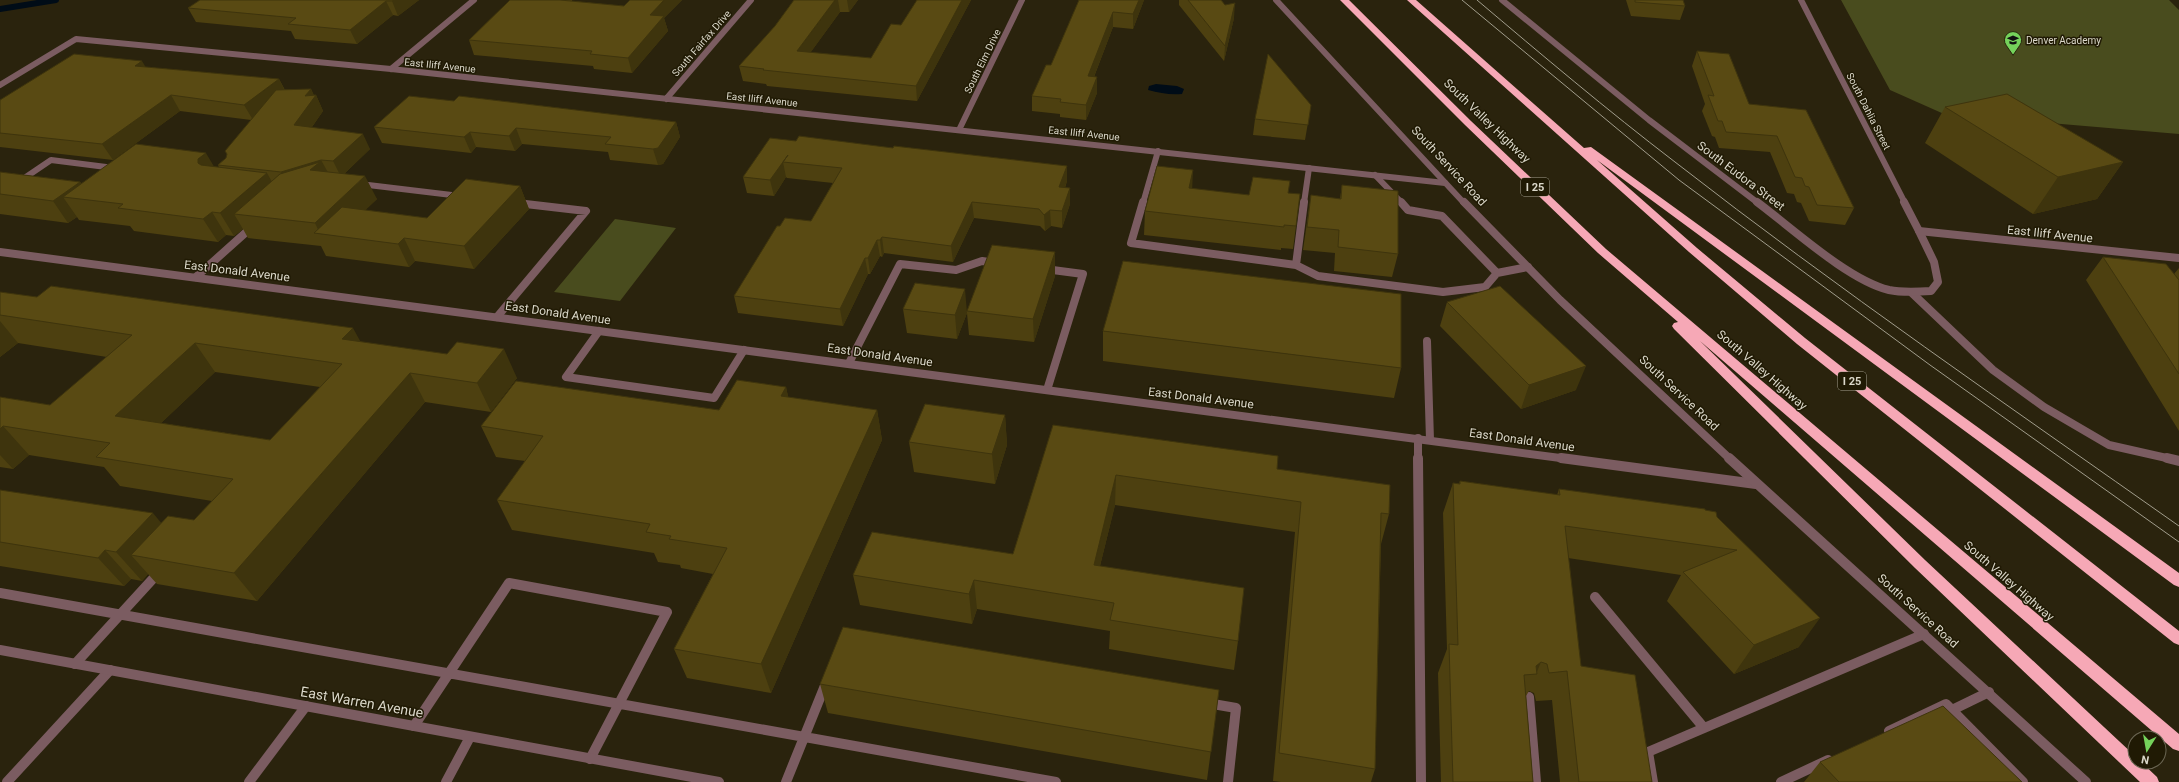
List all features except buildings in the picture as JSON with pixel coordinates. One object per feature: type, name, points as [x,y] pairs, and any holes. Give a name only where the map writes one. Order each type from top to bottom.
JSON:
[{"type":"highway","name":"South Valley Highway","points":[[1344,0],[1468,123],[1602,251],[2179,744]]},
{"type":"highway","name":"I 25","points":[[1411,0],[1535,112],[1693,250],[1801,341],[2179,638]]},
{"type":"highway","points":[[1535,112],[1675,211],[2179,581]]},
{"type":"highway","points":[[1602,251],[1920,564],[2151,782]]},
{"type":"street","points":[[391,70],[474,0]]},
{"type":"street","name":"South Fairfax Drive","points":[[666,98],[751,0]]},
{"type":"street","name":"South Elm Drive","points":[[959,130],[1022,0]]},
{"type":"street","name":"South Service Road","points":[[1276,0],[1445,183],[1560,300],[1756,484],[1989,692],[2086,782]]},
{"type":"street","name":"South Eudora Street","points":[[1502,0],[1649,120],[1849,272],[1876,286],[1890,291],[1912,293],[1931,291],[1938,282],[1935,264],[1919,231]]},
{"type":"street","name":"South Dahlia Street","points":[[1801,0],[1919,231]]},
{"type":"street","name":"East Iliff Avenue","points":[[0,85],[76,39],[666,98],[1445,183]]},
{"type":"street","points":[[1158,151],[1131,243],[1296,265],[1318,276],[1443,292],[1485,287],[1497,273],[1528,267]]},
{"type":"street","points":[[13,186],[51,160],[125,170]]},
{"type":"street","points":[[1296,265],[1309,168]]},
{"type":"street","points":[[1375,175],[1408,210],[1442,216],[1497,273]]},
{"type":"street","points":[[354,183],[470,197]]},
{"type":"street","points":[[496,317],[586,211],[509,202]]},
{"type":"street","points":[[196,277],[260,219]]},
{"type":"street","name":"East Iliff Avenue","points":[[1919,231],[2179,258]]},
{"type":"street","name":"East Donald Avenue","points":[[0,252],[1418,438],[1756,484]]},
{"type":"street","points":[[2129,253],[2137,263]]},
{"type":"street","points":[[849,363],[900,264],[956,270],[982,261],[1006,264]]},
{"type":"street","points":[[1037,268],[1083,274],[1047,390]]},
{"type":"street","points":[[1912,293],[1993,370],[2044,407],[2108,445],[2179,461]]},
{"type":"street","points":[[599,331],[566,377],[714,398],[744,350]]},
{"type":"street","points":[[1427,341],[1430,440]]},
{"type":"street","points":[[1418,438],[1421,782]]},
{"type":"street","points":[[75,664],[168,562]]},
{"type":"street","points":[[414,726],[509,583],[667,612],[590,758]]},
{"type":"street","points":[[0,593],[1056,782]]},
{"type":"street","points":[[1595,597],[1704,728]]},
{"type":"street","points":[[1653,782],[1648,752],[1924,634]]},
{"type":"street","name":"East Warren Avenue","points":[[0,650],[719,782]]},
{"type":"street","points":[[7,782],[110,670]]},
{"type":"street","points":[[786,782],[830,674]]},
{"type":"street","points":[[1952,710],[1989,692]]},
{"type":"street","points":[[1529,697],[1536,782]]},
{"type":"street","points":[[1197,701],[1236,708],[1228,782]]},
{"type":"street","points":[[1882,734],[1946,704],[2023,782]]},
{"type":"street","points":[[249,782],[306,706]]},
{"type":"street","points":[[446,782],[470,737]]},
{"type":"street","points":[[1782,782],[1839,755]]},
{"type":"green space","name":"Denver Academy","points":[[1841,0],[2169,0],[2179,10],[2179,134],[1944,114],[1890,90]]},
{"type":"green space","points":[[615,219],[676,228],[620,301],[554,292]]},
{"type":"shaded area","points":[[1156,84],[1177,86],[1184,89],[1182,94],[1165,94],[1148,90],[1149,86]]},
{"type":"waterway","points":[[0,9],[56,0]]},
{"type":"tram line","points":[[1462,0],[1679,180],[1930,365],[2179,542]]},
{"type":"tram line","points":[[1477,0],[1550,62],[1650,142],[1799,256],[1925,347],[2179,526]]},
{"type":"place","name":"Denver Academy","points":[[2013,55]]}]
